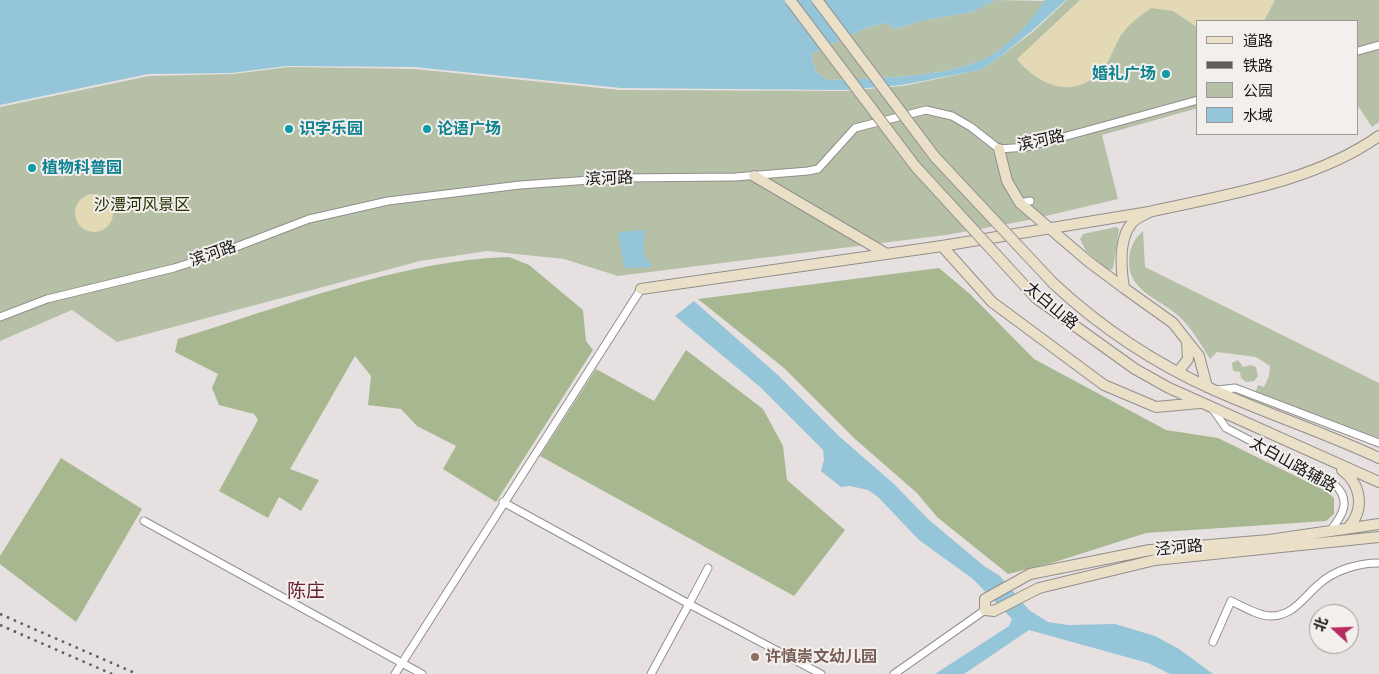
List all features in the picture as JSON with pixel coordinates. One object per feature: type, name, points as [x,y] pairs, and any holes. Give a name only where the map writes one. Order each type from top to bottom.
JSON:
[{"type":"street","name":"太白山路","points":[[790,0],[915,166],[1036,298],[1135,369],[1201,403],[1379,482]]},
{"type":"street","name":"太白山路","points":[[817,0],[935,157],[1053,284],[1125,341],[1178,372],[1210,388],[1379,458]]},
{"type":"street","points":[[1359,51],[1379,45]]},
{"type":"street","name":"滨河路","points":[[0,317],[47,299],[215,255],[309,219],[388,202],[520,184],[619,178],[754,176],[818,169],[855,128],[926,110],[952,116],[972,127],[1000,149],[1027,147],[1196,101]]},
{"type":"street","points":[[394,674],[641,289],[942,246],[1149,212],[1270,185],[1334,160],[1379,136]]},
{"type":"street","points":[[1000,149],[1007,181],[1025,202],[1050,229],[1124,288],[1173,323],[1199,356],[1210,388],[1235,388],[1379,443]]},
{"type":"street","points":[[754,176],[885,253]]},
{"type":"street","points":[[1124,288],[1121,265],[1126,234],[1132,222],[1149,212]]},
{"type":"street","points":[[942,246],[992,302],[1104,385],[1156,407],[1201,403]]},
{"type":"street","points":[[1178,372],[1188,359],[1187,341]]},
{"type":"street","name":"太白山路辅路","points":[[1212,408],[1226,428],[1334,484],[1342,491],[1345,501],[1343,516],[1330,531]]},
{"type":"street","points":[[1329,460],[1352,477],[1358,489],[1357,518],[1349,527]]},
{"type":"street","points":[[503,502],[821,674]]},
{"type":"street","points":[[144,521],[422,674]]},
{"type":"street","name":"泾河路","points":[[1379,524],[1269,540],[1150,550],[1030,574],[985,599],[990,611],[1040,588],[1156,560],[1379,537]]},
{"type":"street","points":[[1213,642],[1230,601],[1268,616],[1284,615],[1297,606],[1319,583],[1340,571],[1366,563],[1379,563]]},
{"type":"street","points":[[651,674],[708,568]]},
{"type":"street","points":[[894,674],[990,611]]},
{"type":"green space","points":[[996,0],[1045,1],[1012,40],[998,51],[981,60],[939,72],[892,77],[827,80],[816,72],[811,54],[866,28],[886,23],[895,29],[921,21],[972,12]]},
{"type":"green space","name":"沙澧河风景区","points":[[1067,0],[1379,0],[1379,122],[1372,127],[1359,108],[1359,20],[1196,20],[1196,109],[1102,135],[1118,199],[1029,220],[946,235],[618,276],[564,259],[487,251],[420,261],[117,342],[72,310],[0,341],[0,107],[149,76],[233,74],[289,67],[415,69],[620,90],[845,91],[903,86],[980,70],[1034,31]]},
{"type":"green space","points":[[1116,227],[1119,229],[1113,269],[1108,270],[1086,251],[1080,239],[1083,234]]},
{"type":"green space","points":[[1143,231],[1145,267],[1379,383],[1379,441],[1255,394],[1258,385],[1264,387],[1269,376],[1270,366],[1256,357],[1217,352],[1210,359],[1185,323],[1175,313],[1144,292],[1133,279],[1130,271],[1130,252],[1134,241]]},
{"type":"green space","points":[[509,257],[529,265],[583,310],[586,341],[593,350],[496,502],[443,469],[456,446],[417,426],[401,409],[368,405],[371,376],[355,356],[290,469],[319,480],[301,511],[279,497],[268,518],[219,491],[258,420],[254,414],[219,405],[212,388],[218,374],[175,352],[178,339],[342,287],[384,276],[468,260]]},
{"type":"green space","points":[[939,268],[970,294],[1034,359],[1166,430],[1218,438],[1326,491],[1334,498],[1334,514],[1326,521],[1146,533],[1055,562],[1008,574],[937,517],[917,493],[855,439],[784,368],[698,299]]},
{"type":"green space","points":[[686,350],[763,409],[783,446],[787,480],[845,530],[794,596],[540,456],[596,369],[654,401]]},
{"type":"green space","points":[[1238,360],[1243,367],[1251,365],[1256,367],[1258,376],[1254,381],[1246,382],[1241,378],[1240,372],[1233,371],[1232,363]]},
{"type":"green space","points":[[61,458],[142,509],[76,622],[0,564],[0,556]]},
{"type":"sand","points":[[1080,0],[1275,0],[1265,20],[1196,20],[1196,27],[1173,11],[1151,8],[1126,29],[1100,72],[1086,83],[1075,86],[1064,87],[1043,81],[1025,68],[1017,59]]},
{"type":"sand","points":[[94,194],[107,200],[113,213],[107,226],[94,232],[81,226],[75,213],[81,200]]},
{"type":"water","points":[[0,0],[996,0],[972,12],[921,21],[895,29],[886,23],[866,28],[811,54],[816,72],[827,80],[915,75],[961,67],[981,60],[1005,46],[1029,21],[1045,1],[1043,0],[1066,0],[1033,30],[996,60],[980,70],[902,85],[844,90],[621,88],[414,67],[287,66],[231,73],[148,74],[0,105]]},
{"type":"water","points":[[645,230],[643,252],[652,267],[624,268],[618,232]]},
{"type":"water","points":[[694,301],[779,376],[840,437],[894,484],[928,519],[984,566],[1000,576],[1029,610],[1048,622],[1068,625],[1115,624],[1155,636],[1179,649],[1213,674],[1170,674],[1148,663],[1029,630],[964,674],[935,674],[1009,626],[1012,619],[973,579],[919,540],[878,497],[868,490],[850,486],[841,487],[821,471],[824,460],[823,450],[759,386],[675,316]]},
{"type":"railway","points":[[0,614],[137,674]]},
{"type":"railway","points":[[0,625],[112,674]]},
{"type":"place","name":"婚礼广场","points":[[1166,74]]},
{"type":"place","name":"识字乐园","points":[[289,129]]},
{"type":"place","name":"论语广场","points":[[427,129]]},
{"type":"place","name":"植物科普园","points":[[32,168]]},
{"type":"place","name":"许慎崇文幼儿园","points":[[755,657]]},
{"type":"district","name":"陈庄","points":[[306,592]]}]
